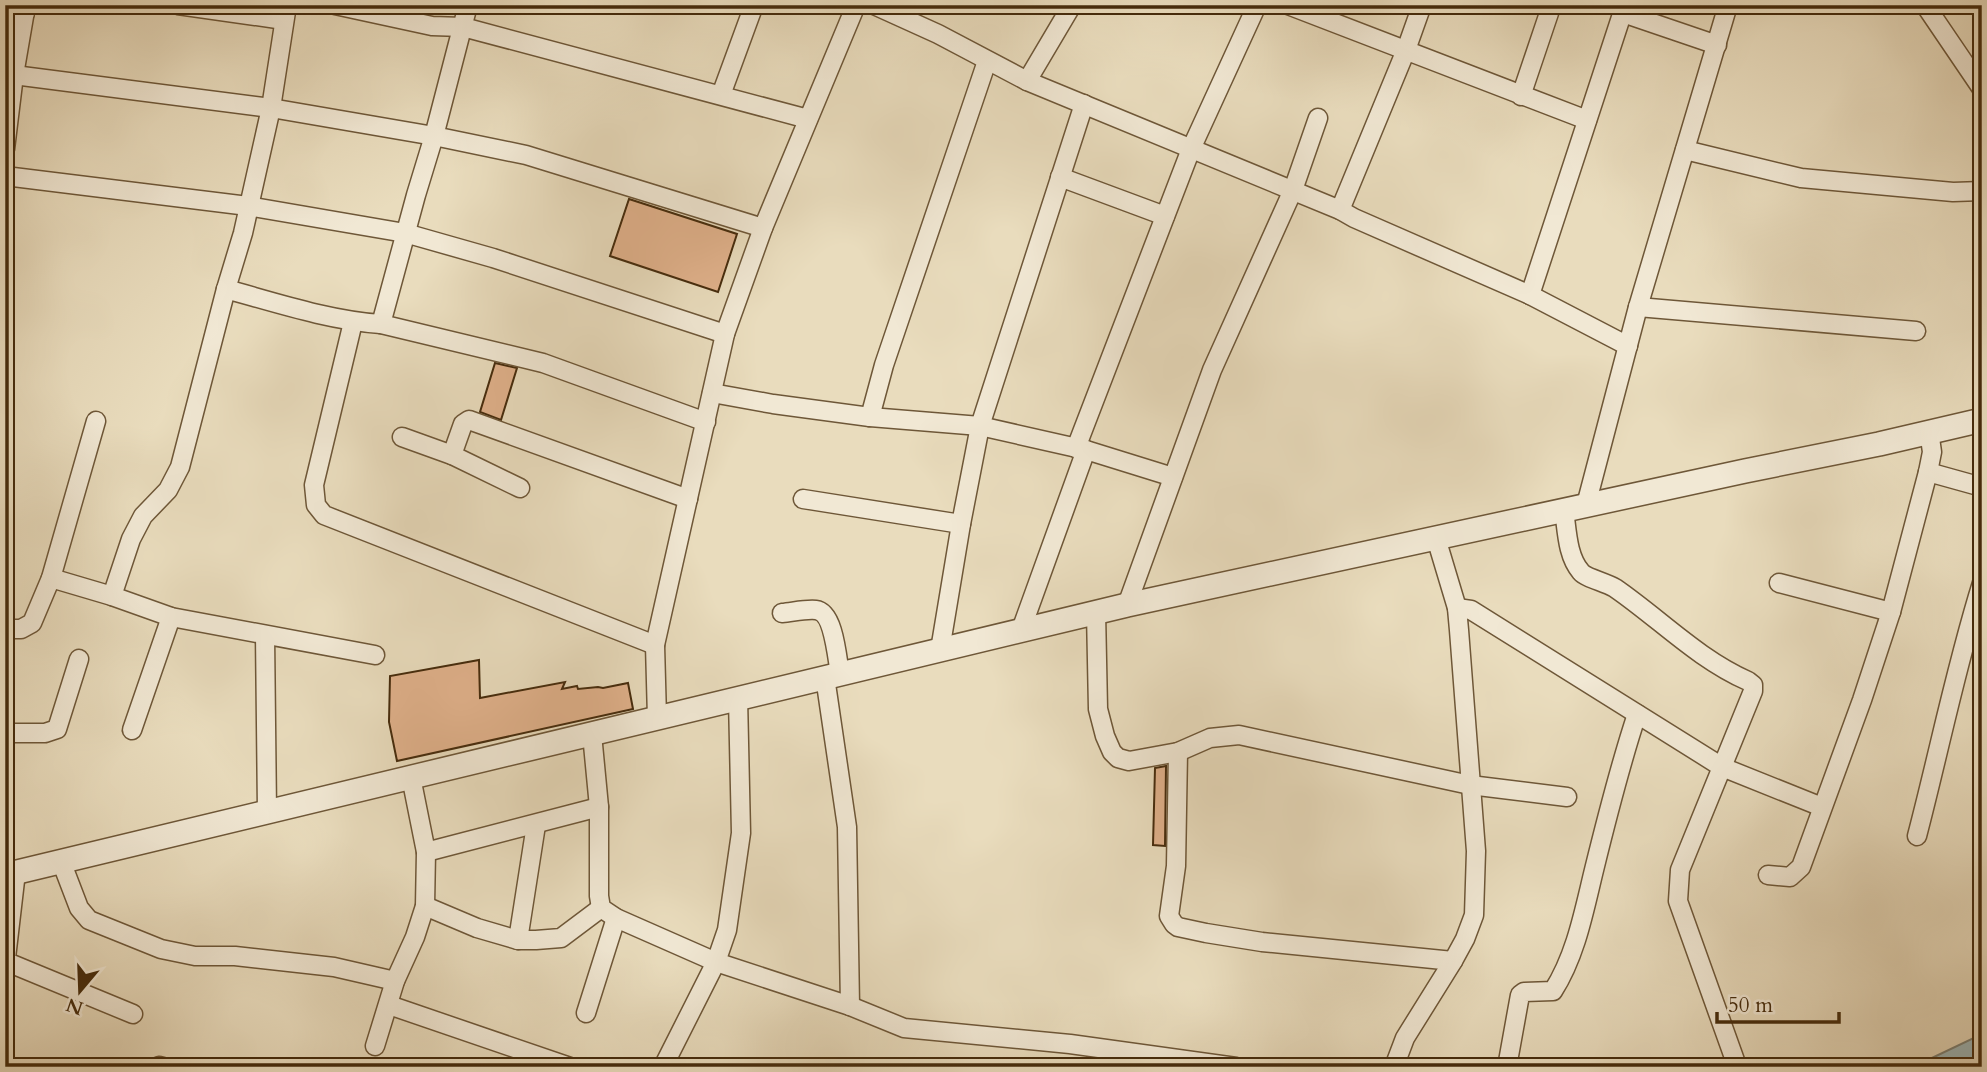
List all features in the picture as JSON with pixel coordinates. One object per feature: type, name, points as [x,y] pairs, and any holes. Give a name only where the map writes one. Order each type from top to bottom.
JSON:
[{"type":"street","points":[[112,596],[137,527],[143,516],[168,490],[180,467],[243,233],[271,108],[286,12],[178,5]]},
{"type":"street","points":[[335,5],[432,26],[463,27],[808,119]]},
{"type":"street","points":[[381,324],[468,5]]},
{"type":"street","points":[[722,95],[754,5]]},
{"type":"street","points":[[657,718],[655,645],[725,334],[763,228],[856,5]]},
{"type":"street","points":[[874,5],[938,34],[1027,80],[1340,210],[1530,296],[1628,346]]},
{"type":"street","points":[[1027,80],[1072,5]]},
{"type":"street","points":[[1021,630],[1081,449],[1165,216],[1191,149],[1258,5]]},
{"type":"street","points":[[1288,5],[1587,120]]},
{"type":"street","points":[[1340,210],[1422,5]]},
{"type":"street","points":[[1728,5],[1628,346],[1575,508],[1572,560],[1583,575],[1604,581],[1712,663],[1753,685],[1753,691],[1680,870],[1678,901],[1737,1066]]},
{"type":"street","points":[[1925,5],[1982,89]]},
{"type":"street","points":[[5,12],[26,9],[5,149]]},
{"type":"street","points":[[1530,296],[1624,9],[1717,45]]},
{"type":"street","points":[[1521,96],[1549,13]]},
{"type":"street","points":[[870,417],[884,365],[986,61]]},
{"type":"street","points":[[14,75],[271,108],[434,136],[526,155],[763,228]]},
{"type":"street","points":[[940,650],[981,426],[1084,104]]},
{"type":"street","points":[[1127,605],[1212,370],[1293,190],[1318,118]]},
{"type":"street","points":[[1685,150],[1801,178],[1953,192],[1982,191]]},
{"type":"street","points":[[5,176],[248,206],[405,233],[493,258],[725,334]]},
{"type":"street","points":[[1060,177],[1165,216]]},
{"type":"street","points":[[226,289],[315,314],[381,324],[543,363],[706,422]]},
{"type":"street","points":[[1639,307],[1916,331]]},
{"type":"street","points":[[354,322],[314,485],[316,505],[321,512],[326,517],[655,645]]},
{"type":"street","points":[[712,393],[870,417],[981,426],[1081,449],[1173,477]]},
{"type":"street","points":[[452,455],[463,424],[469,420],[688,499]]},
{"type":"street","points":[[133,1014],[7,961],[10,874],[1096,612],[1982,420]]},
{"type":"street","points":[[5,629],[21,629],[32,623],[51,578],[96,421]]},
{"type":"street","points":[[1768,875],[1790,877],[1801,867],[1862,700],[1891,612],[1928,472],[1932,452],[1929,431]]},
{"type":"street","points":[[402,437],[452,455],[520,488]]},
{"type":"street","points":[[1928,472],[1982,487]]},
{"type":"street","points":[[803,499],[961,524]]},
{"type":"street","points":[[1394,1067],[1405,1038],[1453,961],[1474,915],[1476,850],[1457,608],[1436,538]]},
{"type":"street","points":[[51,578],[171,617],[375,655]]},
{"type":"street","points":[[1779,583],[1891,612]]},
{"type":"street","points":[[1917,836],[1964,638],[1982,583]]},
{"type":"street","points":[[1457,608],[1471,610],[1722,767],[1822,807]]},
{"type":"street","points":[[782,613],[818,610],[825,614],[831,626],[847,827],[850,1006]]},
{"type":"street","points":[[1096,612],[1098,709],[1105,736],[1112,752],[1118,758],[1129,761],[1178,752],[1210,738],[1239,735],[1470,785],[1567,797]]},
{"type":"street","points":[[132,730],[171,617]]},
{"type":"street","points":[[265,635],[267,812]]},
{"type":"street","points":[[5,733],[45,733],[55,730],[79,659]]},
{"type":"street","points":[[663,1067],[716,962],[727,930],[741,833],[738,698]]},
{"type":"street","points":[[1507,1067],[1520,995],[1524,992],[1553,991],[1579,933],[1620,764],[1637,714]]},
{"type":"street","points":[[592,734],[599,807],[599,896],[608,913],[716,962],[850,1006],[904,1028],[1121,1059],[1236,1067]]},
{"type":"street","points":[[1178,752],[1176,866],[1170,916],[1174,924],[1206,933],[1262,942],[1453,961]]},
{"type":"street","points":[[375,1046],[395,981],[415,937],[425,906],[426,852],[411,777]]},
{"type":"street","points":[[426,852],[599,807]]},
{"type":"street","points":[[518,940],[536,825]]},
{"type":"street","points":[[61,861],[79,908],[89,920],[161,949],[195,956],[235,956],[322,965],[395,981]]},
{"type":"street","points":[[425,906],[477,928],[518,940],[561,937],[608,913]]},
{"type":"street","points":[[586,1013],[608,913]]},
{"type":"street","points":[[389,1005],[570,1067]]},
{"type":"water","points":[[1982,1034],[1982,1067],[1913,1067]]},
{"type":"building","points":[[629,199],[737,234],[718,292],[610,256]]},
{"type":"building","points":[[495,363],[517,368],[501,420],[480,412]]},
{"type":"building","points":[[479,660],[480,698],[565,682],[562,689],[577,686],[578,689],[603,688],[628,683],[633,709],[397,761],[389,722],[390,676]]},
{"type":"building","points":[[1166,766],[1165,846],[1153,845],[1155,768]]}]
